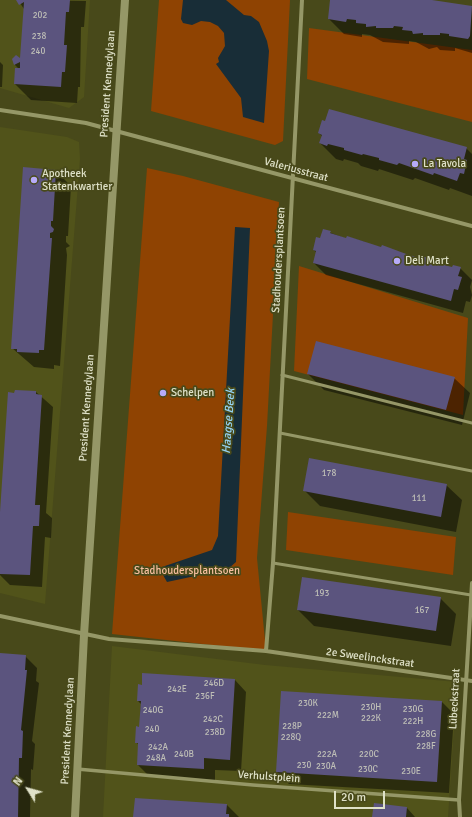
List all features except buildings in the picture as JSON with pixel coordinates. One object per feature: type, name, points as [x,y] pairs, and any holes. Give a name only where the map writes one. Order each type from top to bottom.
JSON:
[{"type":"main road","name":"President Kennedylaan","points":[[75,817],[84,635],[125,0]]},
{"type":"street","name":"Stadhoudersplantsoen","points":[[266,651],[274,563],[279,433],[302,0]]},
{"type":"street","name":"Valeriusstraat","points":[[0,110],[86,123],[472,226]]},
{"type":"street","name":"Lübeckstraat","points":[[460,817],[459,800],[465,681],[472,583]]},
{"type":"street","points":[[0,616],[84,635],[109,639],[266,651]]},
{"type":"street","name":"2e Sweelinckstraat","points":[[266,651],[472,681]]},
{"type":"street","name":"Verhulstplein","points":[[77,769],[257,785],[459,800]]},
{"type":"lane","points":[[282,375],[472,423]]},
{"type":"lane","points":[[279,433],[472,471]]},
{"type":"lane","points":[[274,563],[471,595]]},
{"type":"shaded area","points":[[0,0],[90,0],[84,97],[69,108],[0,88]]},
{"type":"shaded area","points":[[0,127],[67,137],[79,142],[80,159],[45,604],[0,593]]},
{"type":"shaded area","points":[[112,646],[265,665],[457,682],[448,817],[103,817]]},
{"type":"green space","points":[[159,0],[290,0],[283,141],[275,145],[151,111]]},
{"type":"green space","points":[[309,28],[472,50],[472,122],[307,79]]},
{"type":"green space","name":"Stadhoudersplantsoen","points":[[147,168],[183,176],[279,202],[267,426],[257,558],[266,651],[112,634]]},
{"type":"green space","points":[[299,266],[468,318],[463,415],[294,371]]},
{"type":"green space","points":[[288,512],[456,537],[453,575],[286,550]]},
{"type":"water","points":[[183,0],[226,0],[244,15],[251,16],[259,22],[267,41],[269,51],[264,123],[243,117],[241,98],[216,64],[219,62],[218,58],[225,46],[224,33],[218,26],[210,22],[201,21],[192,25],[183,23],[181,19]]},
{"type":"water","name":"Haagse Beek","points":[[235,227],[250,228],[236,562],[228,569],[167,582],[159,568],[212,550],[218,536]]},
{"type":"place","name":"La Tavola","points":[[415,164]]},
{"type":"place","name":"Apotheek Statenkwartier","points":[[34,180]]},
{"type":"place","name":"Deli Mart","points":[[397,261]]},
{"type":"place","name":"Schelpen","points":[[163,393]]}]
